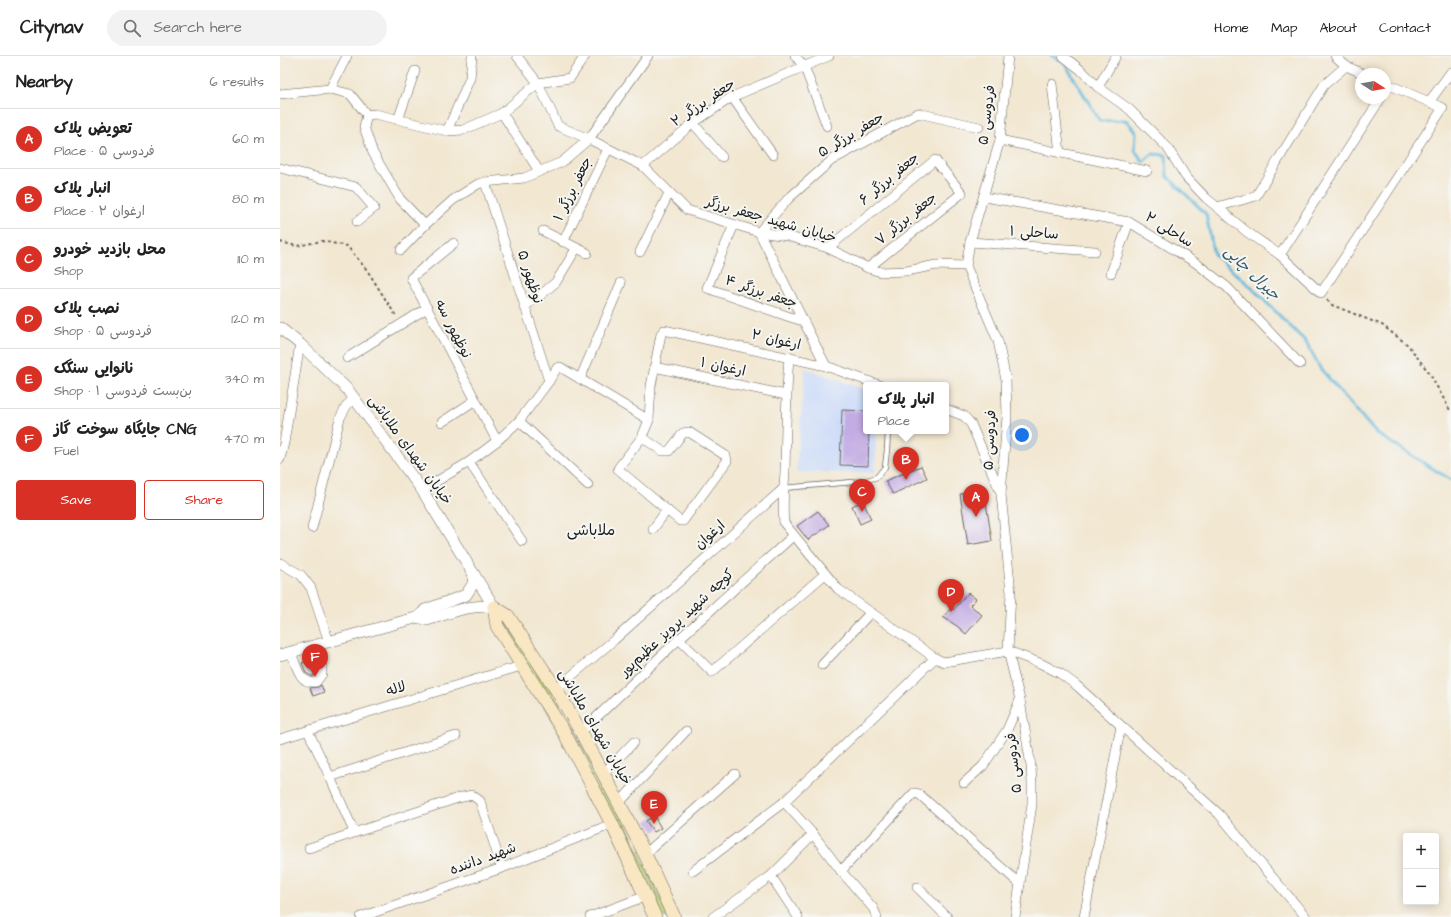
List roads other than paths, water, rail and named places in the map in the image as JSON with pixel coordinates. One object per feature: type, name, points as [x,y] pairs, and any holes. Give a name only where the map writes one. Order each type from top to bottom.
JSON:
[{"type":"main road","name":"خیابان شهدای ملاباشی","points":[[494,607],[508,616],[556,689],[581,732],[645,854],[674,917]]},
{"type":"main road","name":"خیابان شهدای ملاباشی","points":[[494,607],[497,626],[565,734],[612,824],[655,917]]},
{"type":"street","points":[[330,89],[346,56]]},
{"type":"street","points":[[447,131],[470,78],[472,56]]},
{"type":"street","name":"خیابان شهید جعفر برزگر","points":[[518,56],[538,83],[558,126],[589,139],[642,166],[687,210],[759,232],[786,236],[828,248],[868,268],[882,272],[907,271],[936,265],[966,266]]},
{"type":"street","points":[[367,115],[375,114],[447,131],[463,130],[502,113],[538,83],[570,78],[585,56]]},
{"type":"street","points":[[401,250],[425,225],[453,200],[478,184],[524,178],[562,162],[589,139],[648,56]]},
{"type":"street","points":[[796,56],[804,66],[827,126]]},
{"type":"street","name":"جعفر برزگر ۲","points":[[642,166],[693,123],[732,97],[829,56]]},
{"type":"street","name":"فردوسی ۵","points":[[1008,56],[1000,140],[970,242],[966,266],[998,341],[1006,380],[1007,417],[1002,494],[1011,593],[1008,651],[1020,700],[1031,766],[1032,791],[1032,804],[1015,917]]},
{"type":"street","points":[[1063,56],[1081,70],[1098,87],[1129,109],[1167,147],[1186,177],[1206,198],[1247,232],[1280,255],[1320,293],[1443,108],[1391,88]]},
{"type":"street","points":[[1098,87],[1116,56]]},
{"type":"street","points":[[1335,56],[1346,66],[1355,70]]},
{"type":"street","points":[[1217,207],[1256,196],[1324,85],[1346,66]]},
{"type":"street","points":[[398,120],[415,71]]},
{"type":"street","points":[[1429,102],[1451,72]]},
{"type":"street","points":[[1052,84],[1060,153]]},
{"type":"street","points":[[280,94],[330,89],[350,94],[367,115]]},
{"type":"street","points":[[732,97],[773,155]]},
{"type":"street","points":[[1280,255],[1377,104]]},
{"type":"street","points":[[502,113],[539,171]]},
{"type":"street","name":"جعفر برزگر ۵","points":[[759,232],[788,199],[832,160],[918,113],[979,127]]},
{"type":"street","points":[[367,115],[364,127],[372,153],[400,199],[425,225]]},
{"type":"street","points":[[693,123],[722,157]]},
{"type":"street","points":[[1000,140],[1147,171]]},
{"type":"street","name":"جعفر برزگر ۱","points":[[563,242],[608,149]]},
{"type":"street","name":"جعفر برزگر ۶","points":[[828,248],[935,160],[962,193]]},
{"type":"street","points":[[280,168],[356,187],[374,208],[357,222]]},
{"type":"street","name":"نوظهور ۵","points":[[485,182],[549,381]]},
{"type":"street","points":[[640,252],[669,193]]},
{"type":"street","name":"جعفر برزگر ۷","points":[[868,268],[962,193]]},
{"type":"street","name":"ساحلی ۲","points":[[984,197],[1129,222],[1196,263],[1227,287],[1300,364]]},
{"type":"street","points":[[1111,273],[1129,222]]},
{"type":"street","name":"جعفر برزگر ۴","points":[[734,224],[707,288],[790,318],[803,321]]},
{"type":"street","points":[[543,231],[576,249],[587,253]]},
{"type":"street","points":[[759,232],[826,366]]},
{"type":"street","name":"ساحلی ۱","points":[[970,242],[1095,251]]},
{"type":"street","name":"نوظهور سه","points":[[454,243],[411,278],[474,401],[497,442]]},
{"type":"street","points":[[524,306],[536,299],[556,282],[576,249]]},
{"type":"street","points":[[580,378],[621,283]]},
{"type":"street","points":[[347,358],[427,308]]},
{"type":"street","name":"خیابان شهدای ملاباشی","points":[[280,328],[337,378],[354,398],[422,490],[494,607]]},
{"type":"street","name":"ارغوان ۲","points":[[654,367],[661,334],[664,330],[826,366],[871,382]]},
{"type":"street","points":[[280,459],[300,344]]},
{"type":"street","points":[[789,357],[786,395],[784,488],[782,511],[784,523],[793,536],[838,589],[935,658],[944,662],[1008,651],[1042,664],[1061,674],[1076,685],[1219,814],[1306,917]]},
{"type":"street","points":[[422,490],[469,462],[497,442],[519,421],[557,368],[560,367],[649,420]]},
{"type":"street","points":[[642,437],[665,452],[669,451],[683,433],[689,432],[727,458],[727,461],[683,521],[680,521],[618,469],[642,437],[649,420],[651,386],[654,367]]},
{"type":"street","name":"ارغوان ۱","points":[[654,367],[786,395]]},
{"type":"street","points":[[312,528],[340,418],[347,405],[354,398]]},
{"type":"street","points":[[442,422],[474,401]]},
{"type":"street","points":[[949,410],[964,416],[971,424],[1002,494]]},
{"type":"street","points":[[519,421],[588,485]]},
{"type":"street","points":[[469,462],[522,541]]},
{"type":"street","name":"ارغوان","points":[[556,689],[614,640],[784,488]]},
{"type":"street","points":[[653,529],[667,510]]},
{"type":"street","name":"کوچه شهید پرویز عظیم‌پور","points":[[581,732],[679,639],[793,536]]},
{"type":"street","points":[[280,563],[301,575],[311,588],[329,642]]},
{"type":"street","points":[[280,655],[419,617],[425,610],[466,595],[473,584],[474,574]]},
{"type":"street","points":[[679,639],[712,672],[825,574]]},
{"type":"street","points":[[419,617],[427,620],[476,606],[485,605],[494,607]]},
{"type":"street","points":[[822,665],[871,612]]},
{"type":"street","points":[[291,652],[300,675],[305,681],[312,683],[316,682],[322,674],[322,666],[315,646]]},
{"type":"street","points":[[693,871],[784,802],[935,658]]},
{"type":"street","name":"لاله","points":[[280,739],[521,666]]},
{"type":"street","points":[[964,783],[983,766],[1007,730],[1020,700]]},
{"type":"street","points":[[1084,917],[1121,726]]},
{"type":"street","points":[[308,731],[354,832]]},
{"type":"street","points":[[619,803],[686,731]]},
{"type":"street","points":[[330,777],[456,736]]},
{"type":"street","points":[[603,774],[634,742]]},
{"type":"street","points":[[645,854],[735,774]]},
{"type":"street","points":[[841,871],[914,793],[919,794],[1020,884]]},
{"type":"street","points":[[310,848],[354,832],[458,798],[472,795],[480,801],[502,868]]},
{"type":"street","points":[[784,802],[813,834],[841,871],[873,908],[877,917]]},
{"type":"street","name":"شهید داننده","points":[[361,917],[502,868],[612,824]]},
{"type":"street","points":[[713,917],[771,876],[813,834]]},
{"type":"street","points":[[771,876],[798,917]]},
{"type":"street","points":[[917,887],[947,917]]},
{"type":"street","points":[[590,917],[646,896]]},
{"type":"lane","points":[[784,488],[864,482],[877,477],[885,466],[888,434]]},
{"type":"waterway","name":"جیرال چایی","points":[[1052,56],[1064,62],[1100,121],[1126,120],[1136,132],[1135,150],[1143,162],[1152,154],[1166,155],[1167,176],[1206,214],[1214,255],[1251,287],[1306,342],[1320,368],[1376,433],[1451,480]]},
{"type":"place","name":"انبار پلاک","points":[[906,480]]},
{"type":"place","name":"محل بازدید خودرو","points":[[862,512]]},
{"type":"place","name":"تعویض پلاک","points":[[976,517]]},
{"type":"place","name":"نصب پلاک","points":[[951,612]]},
{"type":"place","name":"جایگاه سوخت گاز CNG","points":[[315,677]]},
{"type":"place","name":"نانوایی سنگک","points":[[654,824]]},
{"type":"district","name":"ملاباشی","points":[[591,530]]}]
